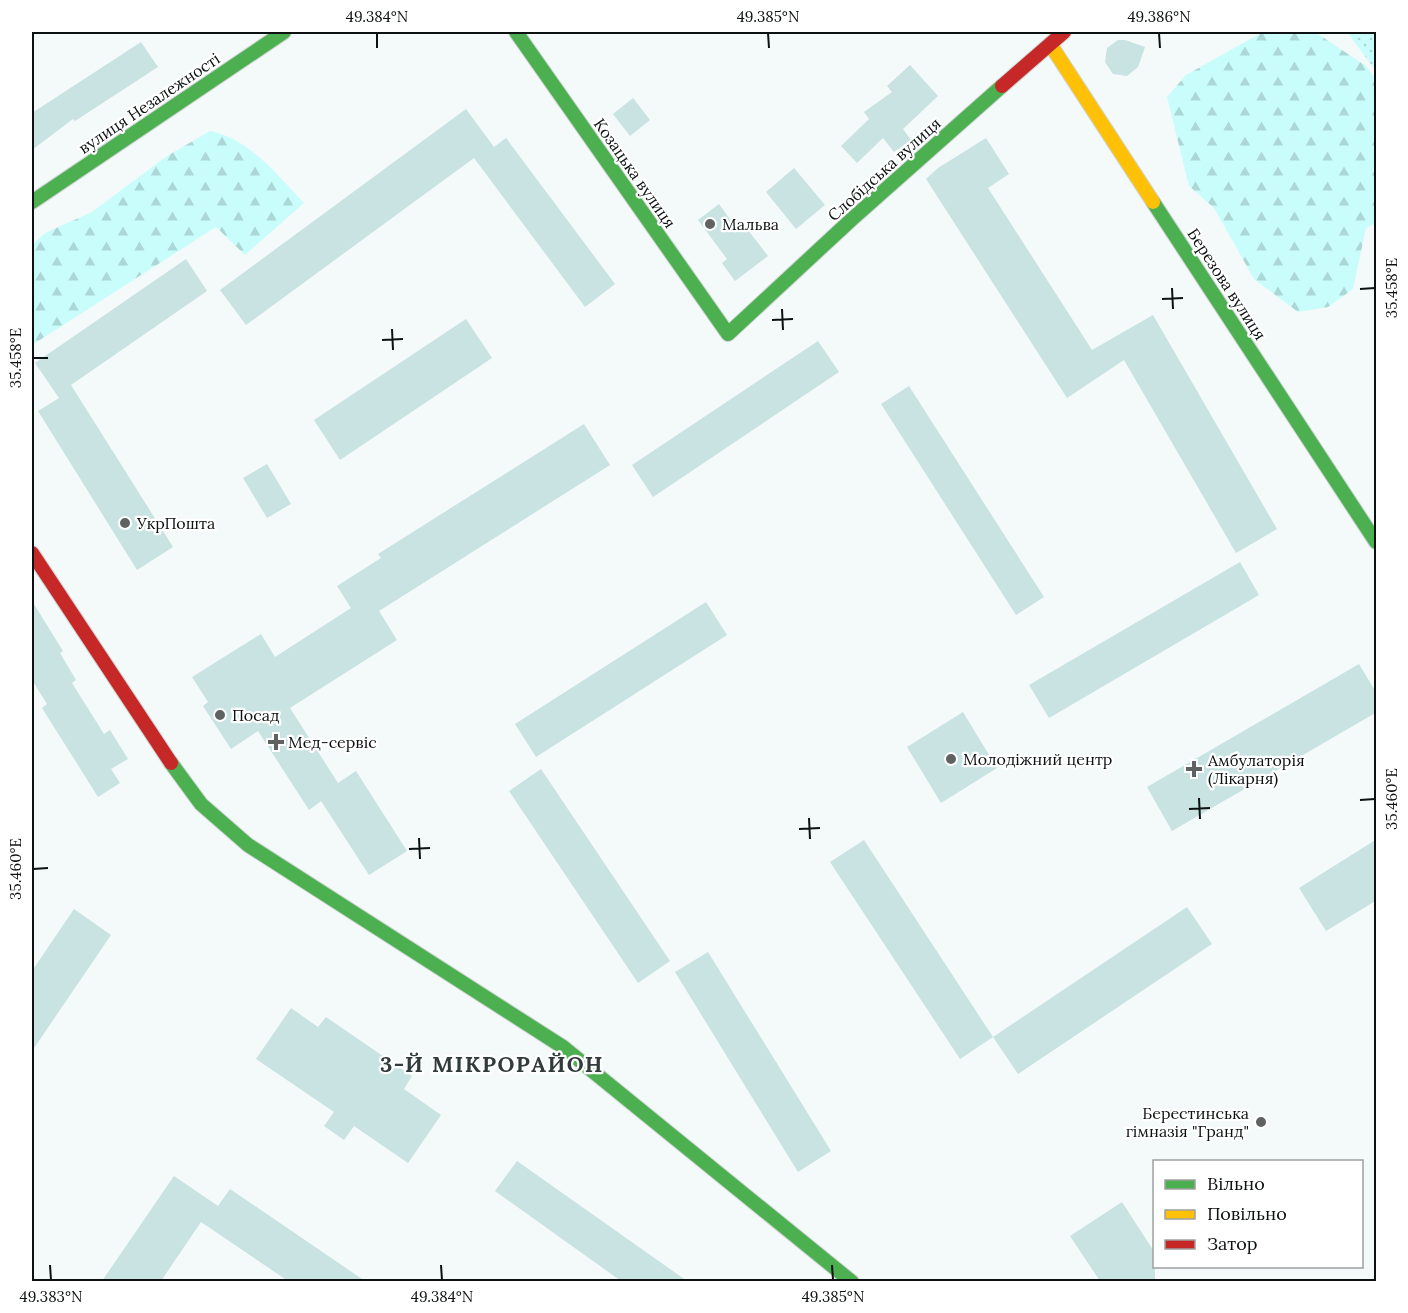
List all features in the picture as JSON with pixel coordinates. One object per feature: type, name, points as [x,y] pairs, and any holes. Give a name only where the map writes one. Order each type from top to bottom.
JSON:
[{"type":"street","name":"вулиця Незалежності","points":[[32,202],[284,32]]},
{"type":"street","name":"Козацька вулиця","points":[[516,32],[728,334]]},
{"type":"street","name":"Слобідська вулиця","points":[[728,334],[852,219],[1064,32]]},
{"type":"street","name":"Березова вулиця","points":[[1050,44],[1377,542]]},
{"type":"street","points":[[32,553],[164,753],[201,804],[248,845],[563,1047],[852,1281]]},
{"type":"green space","points":[[1315,32],[1366,66],[1376,80],[1376,223],[1366,228],[1353,289],[1328,307],[1298,312],[1254,279],[1214,208],[1189,186],[1167,97],[1186,75],[1259,34]]},
{"type":"green space","points":[[1347,32],[1376,32],[1376,71]]},
{"type":"green space","points":[[210,131],[224,135],[250,150],[273,170],[304,203],[245,255],[216,227],[32,345],[32,245],[45,233],[92,212],[167,156]]},
{"type":"building","points":[[1118,40],[1145,47],[1138,67],[1127,76],[1113,74],[1105,62],[1107,48]]},
{"type":"building","points":[[141,42],[158,67],[75,121],[73,119],[32,150],[32,113]]},
{"type":"building","points":[[910,65],[938,96],[903,129],[911,140],[894,152],[883,138],[857,163],[841,146],[869,119],[864,112],[892,92],[887,86]]},
{"type":"building","points":[[633,98],[650,120],[630,136],[613,114]]},
{"type":"building","points":[[466,109],[494,147],[506,138],[615,284],[585,307],[474,158],[246,325],[220,290]]},
{"type":"building","points":[[986,138],[1009,174],[988,188],[1092,350],[1153,315],[1277,529],[1236,553],[1124,360],[1067,398],[926,179],[938,168]]},
{"type":"building","points":[[794,168],[825,205],[796,229],[766,192]]},
{"type":"building","points":[[719,204],[737,229],[744,225],[768,256],[735,281],[722,263],[727,259],[698,220]]},
{"type":"building","points":[[186,259],[207,291],[71,385],[173,547],[137,570],[38,411],[59,398],[35,363]]},
{"type":"building","points":[[466,319],[492,358],[340,460],[314,420]]},
{"type":"building","points":[[818,341],[839,372],[653,497],[632,465]]},
{"type":"building","points":[[909,386],[1044,597],[1016,615],[881,404]]},
{"type":"building","points":[[584,424],[610,465],[379,611],[397,640],[290,708],[338,783],[356,771],[407,851],[369,875],[321,801],[309,810],[258,731],[231,749],[203,706],[208,702],[192,677],[261,634],[275,657],[351,608],[337,586],[381,558],[378,554]]},
{"type":"building","points":[[267,464],[291,504],[267,518],[243,478]]},
{"type":"building","points":[[1240,562],[1259,595],[1049,718],[1029,685]]},
{"type":"building","points":[[32,601],[63,651],[60,653],[76,680],[72,683],[104,734],[110,730],[128,759],[111,769],[120,783],[98,797],[42,708],[47,704],[32,680]]},
{"type":"building","points":[[706,602],[727,635],[536,757],[515,724]]},
{"type":"building","points":[[1359,664],[1377,694],[1377,712],[1172,831],[1147,787]]},
{"type":"building","points":[[963,712],[997,768],[941,803],[907,747]]},
{"type":"building","points":[[541,769],[670,961],[638,983],[509,791]]},
{"type":"building","points":[[1377,839],[1377,900],[1326,931],[1299,888]]},
{"type":"building","points":[[864,840],[993,1037],[960,1059],[830,862]]},
{"type":"building","points":[[1187,907],[1212,944],[1018,1074],[993,1037]]},
{"type":"building","points":[[74,909],[111,935],[32,1051],[32,971]]},
{"type":"building","points":[[708,952],[831,1151],[798,1172],[675,972]]},
{"type":"building","points":[[291,1008],[318,1027],[326,1017],[412,1076],[404,1089],[441,1115],[408,1163],[354,1126],[344,1140],[324,1126],[334,1112],[256,1059]]},
{"type":"building","points":[[517,1161],[687,1281],[621,1281],[495,1191]]},
{"type":"building","points":[[174,1176],[218,1206],[230,1189],[365,1281],[288,1281],[201,1222],[161,1281],[102,1281]]},
{"type":"building","points":[[1122,1202],[1153,1250],[1155,1281],[1100,1281],[1070,1236]]},
{"type":"traffic: fast","points":[[32,202],[284,32]]},
{"type":"traffic: fast","points":[[516,32],[728,334],[852,219],[1002,86]]},
{"type":"traffic: fast","points":[[1153,202],[1376,542]]},
{"type":"traffic: fast","points":[[171,763],[201,804],[248,845],[563,1047],[852,1282]]},
{"type":"traffic: slow","points":[[1050,44],[1153,202]]},
{"type":"traffic: jam","points":[[1002,86],[1064,32]]},
{"type":"traffic: jam","points":[[32,553],[171,763]]},
{"type":"place","name":"Мальва","points":[[710,224]]},
{"type":"place","name":"УкрПошта","points":[[125,523]]},
{"type":"place","name":"Посад","points":[[220,715]]},
{"type":"place","name":"Мед-сервіс","points":[[276,742]]},
{"type":"place","name":"Молодіжний центр","points":[[951,759]]},
{"type":"place","name":"Амбулаторія (Лікарня)","points":[[1194,769]]},
{"type":"place","name":"Берестинська гімназія \"Гранд\"","points":[[1261,1122]]},
{"type":"district","name":"3-Й МІКРОРАЙОН","points":[[492,1064]]}]
